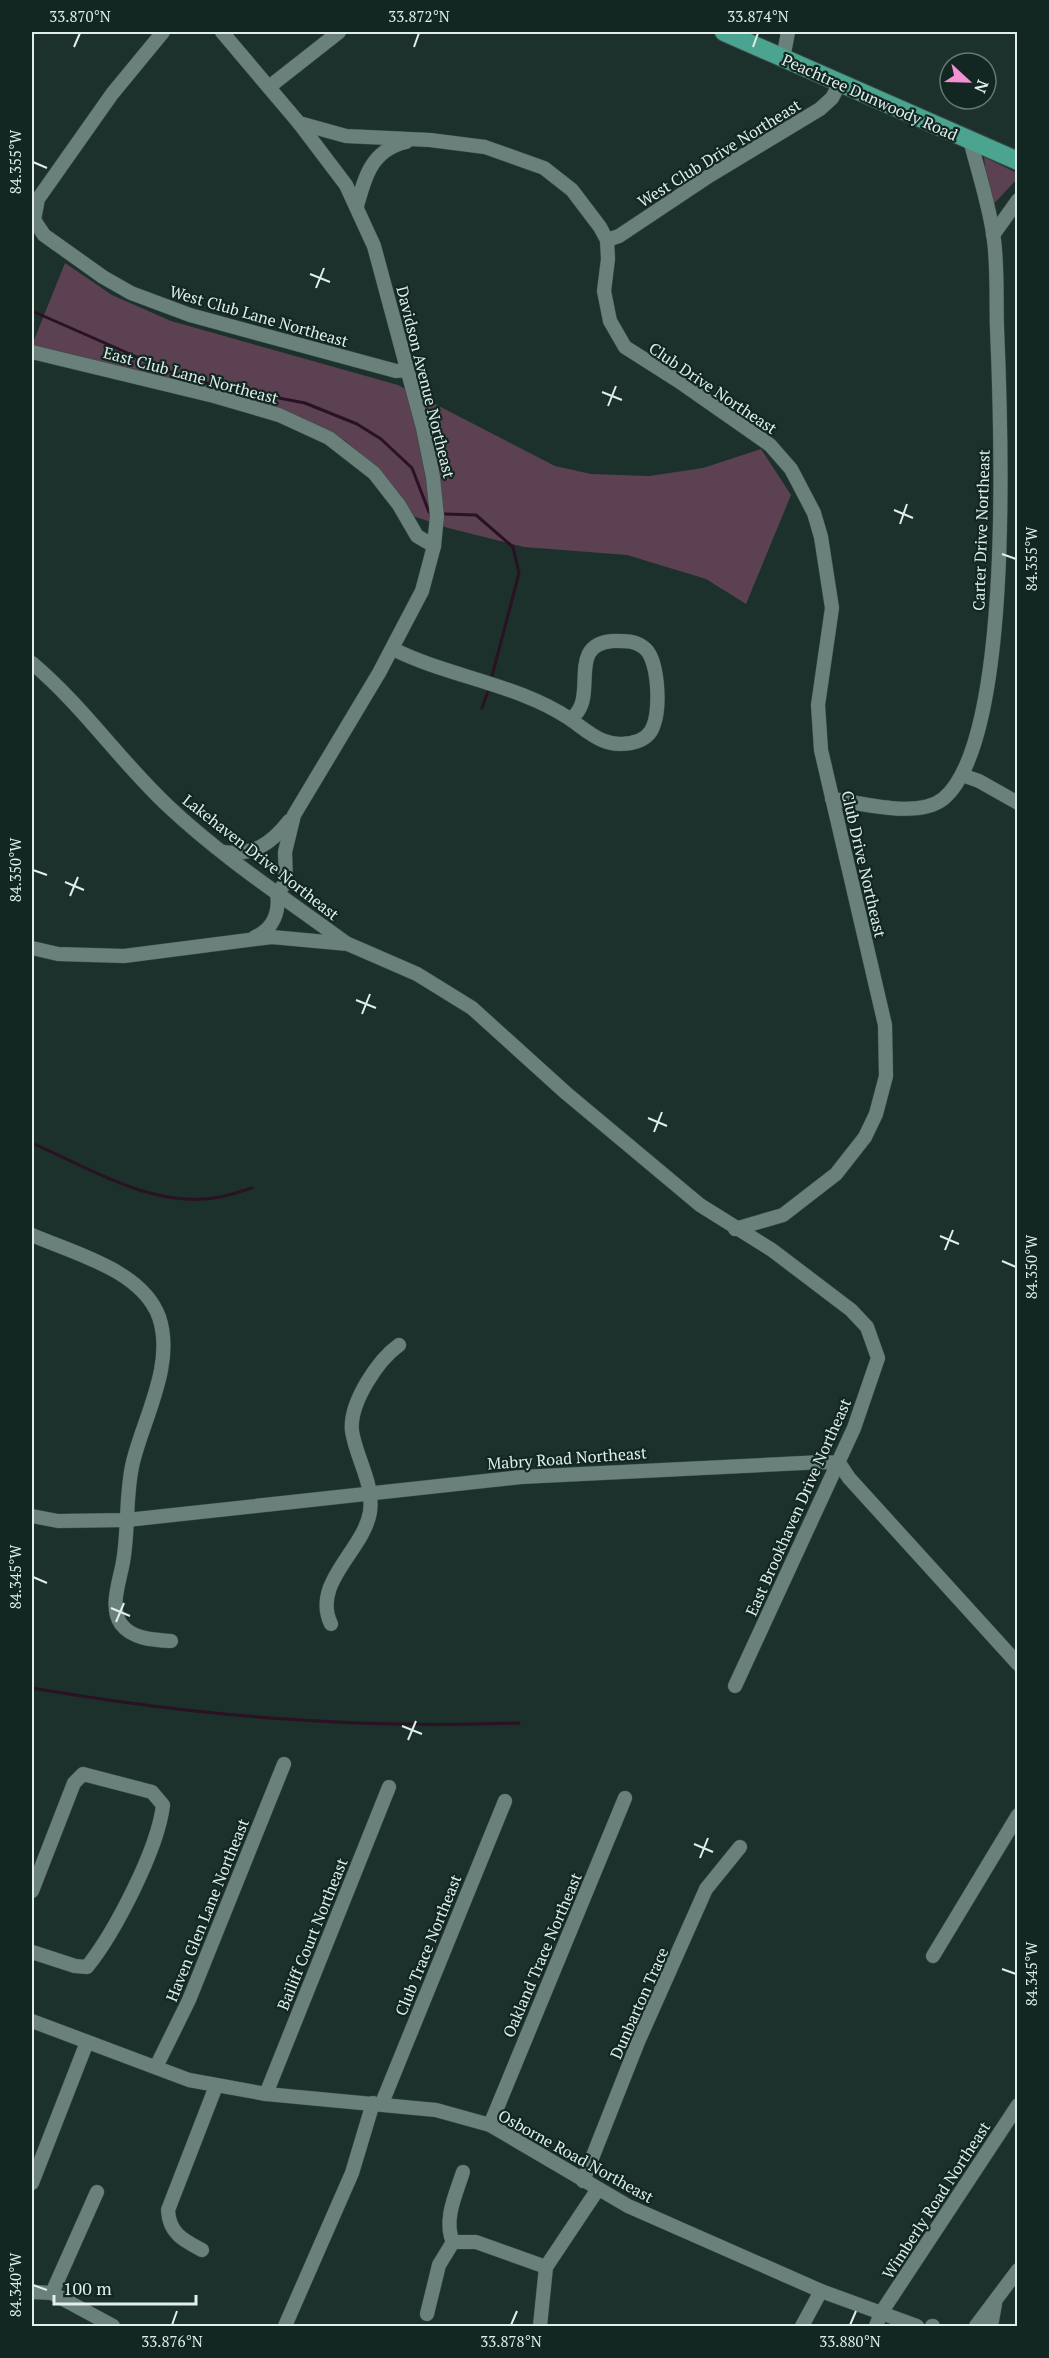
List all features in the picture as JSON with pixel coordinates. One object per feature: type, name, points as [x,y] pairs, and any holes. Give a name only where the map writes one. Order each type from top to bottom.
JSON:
[{"type":"main road","name":"Peachtree Dunwoody Road","points":[[724,32],[1017,161]]},
{"type":"street","name":"West Club Lane Northeast","points":[[163,32],[112,93],[38,199],[34,213],[37,227],[44,235],[103,277],[160,306],[396,371],[408,370]]},
{"type":"street","points":[[222,32],[299,123],[346,136],[485,147],[544,168],[572,190],[607,240]]},
{"type":"street","points":[[268,87],[339,32]]},
{"type":"street","points":[[783,59],[788,32]]},
{"type":"street","name":"West Club Drive Northeast","points":[[607,240],[619,236],[709,176],[820,109],[832,98],[840,83]]},
{"type":"street","name":"Davidson Avenue Northeast","points":[[223,852],[247,853],[258,849],[277,836],[294,815],[393,649],[422,591],[434,546],[437,498],[408,370],[382,271],[357,206],[333,166],[299,123]]},
{"type":"street","points":[[357,206],[365,176],[376,158],[394,145],[417,140]]},
{"type":"street","name":"Carter Drive Northeast","points":[[832,800],[909,810],[923,809],[943,799],[962,775],[976,737],[989,678],[996,600],[1001,475],[993,235],[970,140]]},
{"type":"street","points":[[993,235],[1017,200]]},
{"type":"street","name":"Club Drive Northeast","points":[[607,240],[608,259],[604,291],[610,321],[625,347],[770,445],[791,469],[814,513],[821,537],[831,608],[819,705],[821,750],[885,1025],[888,1059],[884,1090],[866,1137],[836,1174],[783,1215],[735,1229]]},
{"type":"street","name":"East Club Lane Northeast","points":[[32,352],[214,396],[279,415],[319,434],[346,449],[374,473],[399,506],[417,536],[434,546]]},
{"type":"street","points":[[393,649],[419,662],[501,687],[570,719],[593,737],[615,744],[632,743],[646,737],[655,723],[656,671],[650,652],[635,642],[625,640],[605,642],[593,648],[584,665],[584,695],[581,708],[570,719]]},
{"type":"street","name":"Lakehaven Drive Northeast","points":[[32,663],[80,707],[150,788],[223,852],[281,887],[293,903],[348,944]]},
{"type":"street","points":[[962,775],[979,781],[1017,803]]},
{"type":"street","name":"Davidson Avenue Northeast","points":[[281,887],[285,852],[294,815]]},
{"type":"street","points":[[254,937],[263,933],[272,923],[281,887]]},
{"type":"street","name":"East Brookhaven Drive Northeast","points":[[32,948],[58,954],[124,956],[182,950],[254,937],[348,944],[417,974],[472,1008],[566,1093],[700,1205],[735,1229],[772,1250],[844,1305],[867,1327],[873,1337],[878,1358],[837,1467],[735,1686]]},
{"type":"street","points":[[32,1235],[125,1277],[141,1291],[158,1316],[164,1345],[159,1375],[133,1464],[127,1537],[116,1598],[115,1626],[140,1636],[171,1641]]},
{"type":"street","points":[[331,1624],[326,1614],[327,1594],[343,1562],[363,1532],[370,1509],[370,1493],[352,1430],[355,1413],[379,1362],[399,1345]]},
{"type":"street","name":"Mabry Road Northeast","points":[[32,1516],[58,1521],[127,1520],[556,1474],[795,1463],[837,1467]]},
{"type":"street","points":[[837,1467],[1017,1664]]},
{"type":"street","name":"Haven Glen Lane Northeast","points":[[156,2067],[189,2000],[284,1764]]},
{"type":"street","points":[[32,1891],[74,1783],[83,1774],[93,1774],[152,1792],[160,1799],[163,1805],[160,1824],[123,1911],[87,1967],[75,1966],[32,1952]]},
{"type":"street","name":"Bailiff Court Northeast","points":[[266,2094],[389,1787]]},
{"type":"street","name":"Oakland Trace Northeast","points":[[490,2125],[626,1798]]},
{"type":"street","name":"Club Trace Northeast","points":[[285,2326],[352,2173],[378,2103],[505,1801]]},
{"type":"street","points":[[933,1956],[1017,1815]]},
{"type":"street","name":"Dunbarton Trace","points":[[583,2181],[638,2042],[706,1889],[740,1847]]},
{"type":"street","name":"Osborne Road Northeast","points":[[32,2021],[189,2080],[266,2094],[436,2110],[490,2125],[628,2206],[821,2291],[879,2320],[917,2326]]},
{"type":"street","points":[[32,2183],[87,2042]]},
{"type":"street","points":[[202,2250],[181,2239],[173,2231],[169,2222],[168,2210],[216,2086]]},
{"type":"street","name":"Wimberly Road Northeast","points":[[879,2320],[1017,2105]]},
{"type":"street","points":[[453,2242],[448,2232],[449,2221],[463,2172]]},
{"type":"street","points":[[540,2326],[546,2266],[598,2189]]},
{"type":"street","points":[[52,2293],[97,2192]]},
{"type":"street","points":[[453,2242],[476,2242],[546,2266]]},
{"type":"street","points":[[427,2314],[439,2265],[453,2242]]},
{"type":"street","points":[[976,2326],[995,2304],[1017,2270]]},
{"type":"street","points":[[802,2326],[821,2291]]},
{"type":"street","points":[[32,2292],[52,2293],[113,2326]]},
{"type":"street","points":[[992,2326],[995,2304]]},
{"type":"shaded area","points":[[984,157],[1017,173],[1017,179],[990,208]]},
{"type":"shaded area","points":[[65,263],[112,295],[171,321],[398,385],[555,466],[591,474],[649,476],[703,468],[761,449],[791,495],[746,604],[706,579],[627,555],[524,547],[448,528],[413,516],[346,441],[280,408],[32,345]]},
{"type":"waterway","points":[[32,311],[180,376],[221,387],[305,403],[357,424],[381,439],[412,468],[429,512]]},
{"type":"waterway","points":[[445,514],[476,515],[513,547],[519,573],[492,676]]},
{"type":"waterway","points":[[482,708],[488,691]]},
{"type":"waterway","points":[[32,1143],[123,1184],[171,1198],[220,1197],[252,1188]]},
{"type":"waterway","points":[[32,1688],[154,1706],[274,1718],[395,1724],[519,1723]]}]
